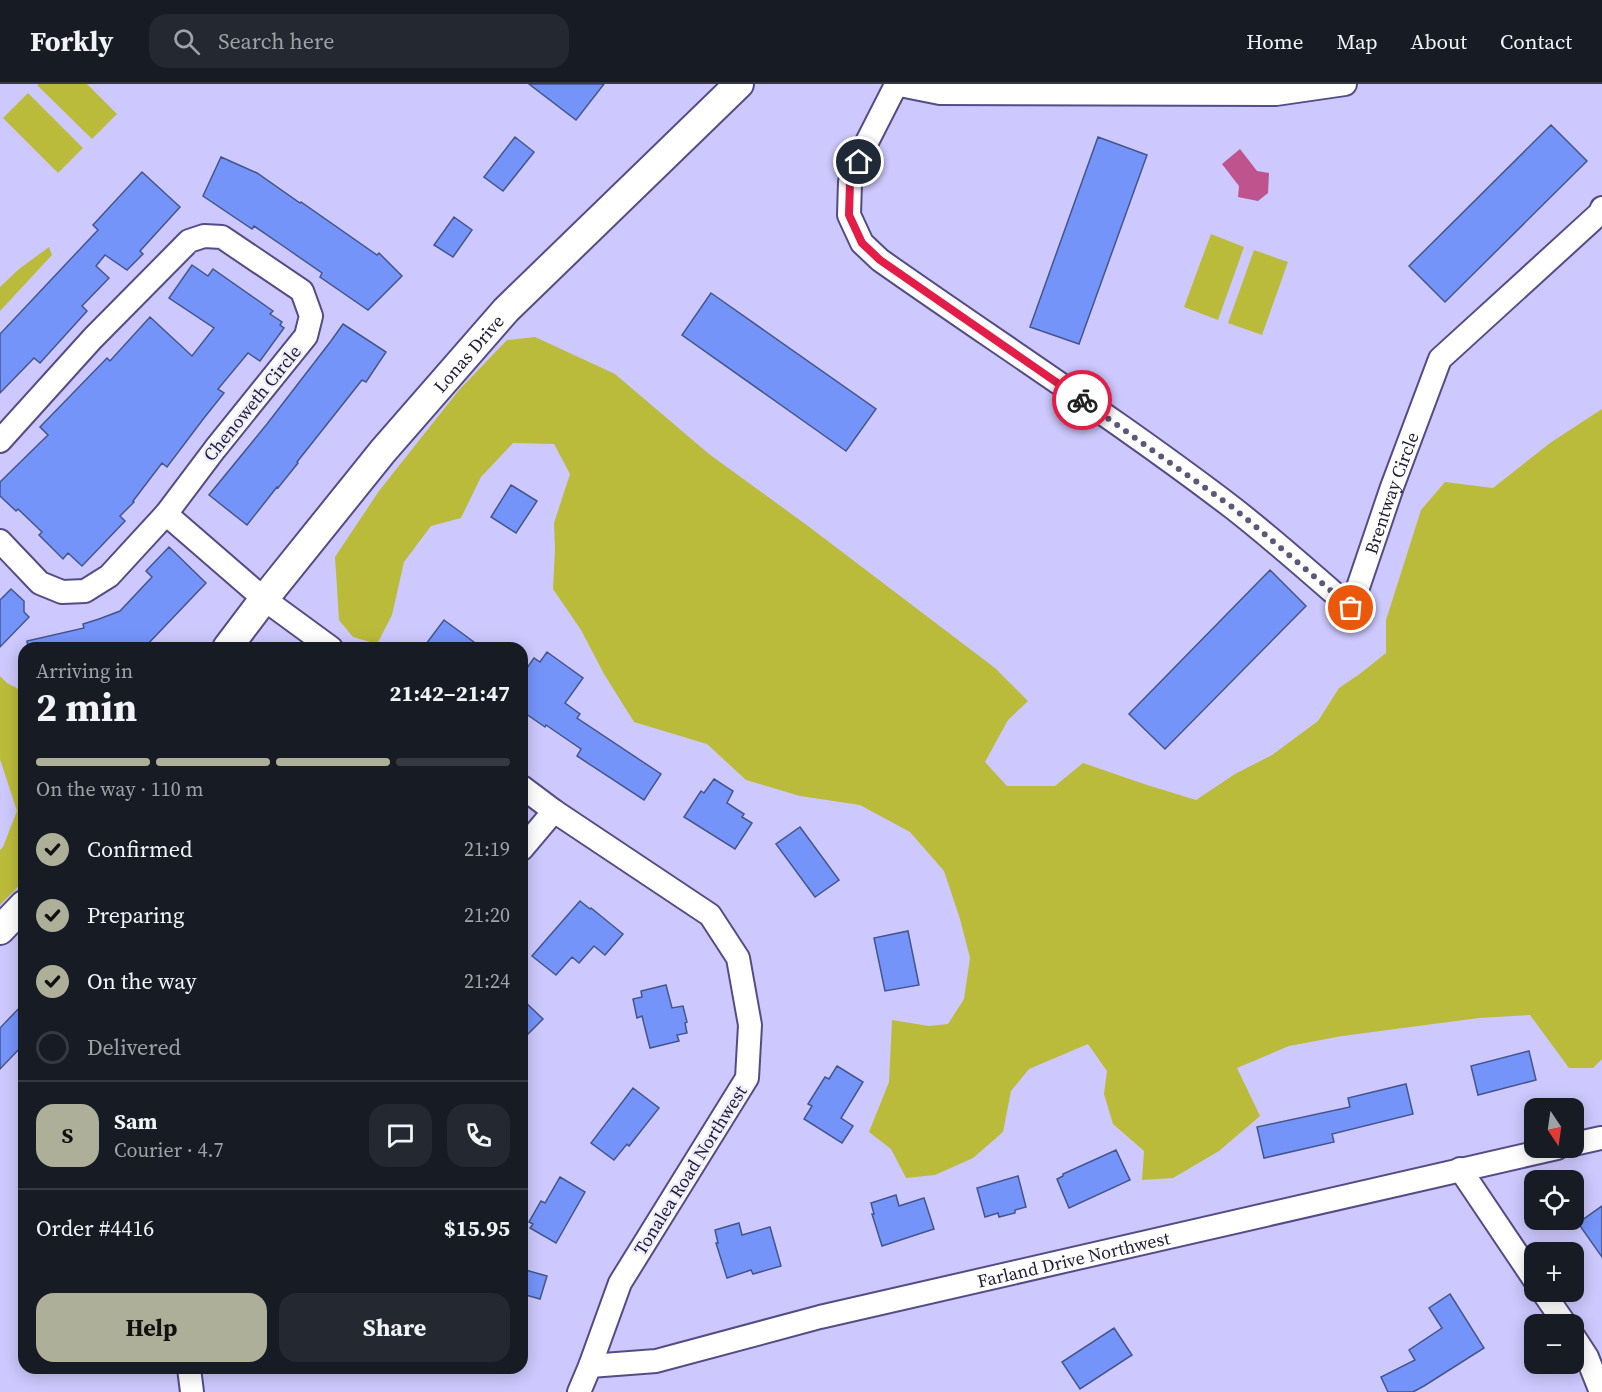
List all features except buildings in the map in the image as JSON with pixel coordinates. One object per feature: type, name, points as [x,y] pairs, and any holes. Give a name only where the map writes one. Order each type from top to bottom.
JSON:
[{"type":"street","name":"Lonas Drive","points":[[232,642],[382,451],[506,310],[739,84]]},
{"type":"street","name":"Brentway Circle","points":[[1345,84],[1276,94],[1215,95],[940,93],[896,84],[850,182],[849,215],[862,243],[880,260],[1222,500],[1351,608],[1392,487],[1440,359],[1583,229],[1600,213],[1602,208]]},
{"type":"street","name":"Chenoweth Circle","points":[[0,441],[93,338],[189,241],[204,236],[222,237],[302,291],[310,316],[306,336],[166,514],[109,576],[85,591],[62,592],[40,583],[0,541]]},
{"type":"street","points":[[166,514],[264,599],[323,642]]},
{"type":"street","name":"Tonalea Road Northwest","points":[[528,792],[710,915],[738,957],[750,1025],[747,1078],[620,1284],[591,1366],[579,1392]]},
{"type":"street","points":[[528,842],[554,811]]},
{"type":"street","points":[[0,930],[18,911]]},
{"type":"street","points":[[1584,1142],[1601,1138]]},
{"type":"street","name":"Farland Drive Northwest","points":[[591,1366],[656,1361],[820,1317],[1524,1155]]},
{"type":"street","points":[[1460,1169],[1524,1264]]},
{"type":"street","points":[[1584,1352],[1601,1392]]},
{"type":"street","points":[[190,1374],[192,1392]]},
{"type":"shaded area","points":[[87,84],[117,114],[92,139],[37,85]]},
{"type":"shaded area","points":[[28,93],[83,148],[58,173],[3,118]]},
{"type":"shaded area","points":[[1240,149],[1257,171],[1269,173],[1268,193],[1258,201],[1238,197],[1239,186],[1222,164]]},
{"type":"shaded area","points":[[1211,234],[1244,247],[1218,320],[1184,307]]},
{"type":"shaded area","points":[[49,247],[52,255],[0,311],[0,287],[19,269]]},
{"type":"shaded area","points":[[1254,250],[1288,262],[1262,335],[1228,323]]},
{"type":"shaded area","points":[[535,337],[615,374],[709,454],[995,668],[1028,701],[1008,720],[985,762],[1007,786],[1055,786],[1083,763],[1196,800],[1235,774],[1272,755],[1318,721],[1339,688],[1386,653],[1386,620],[1421,510],[1445,482],[1493,488],[1550,443],[1602,409],[1602,1059],[1593,1068],[1569,1068],[1530,1015],[1479,1018],[1342,1036],[1289,1046],[1237,1068],[1260,1116],[1219,1151],[1173,1178],[1142,1180],[1144,1151],[1113,1124],[1104,1094],[1107,1071],[1088,1044],[1029,1069],[1011,1091],[1003,1132],[973,1158],[935,1175],[906,1178],[891,1149],[869,1132],[889,1082],[892,1020],[929,1026],[948,1024],[964,999],[970,958],[944,871],[910,832],[860,805],[800,796],[746,780],[707,744],[634,722],[604,674],[581,630],[553,589],[554,523],[570,474],[554,444],[513,443],[481,477],[461,518],[431,526],[404,562],[392,615],[378,642],[353,637],[339,620],[335,557],[379,491],[459,390],[507,340]]},
{"type":"shaded area","points":[[0,676],[18,689],[18,887],[0,905],[0,850],[17,811],[0,759]]},
{"type":"way so far","points":[[1082,400],[1232,507],[1351,608]]},
{"type":"route","points":[[859,162],[850,182],[849,215],[862,243],[880,260],[1082,400]]}]
